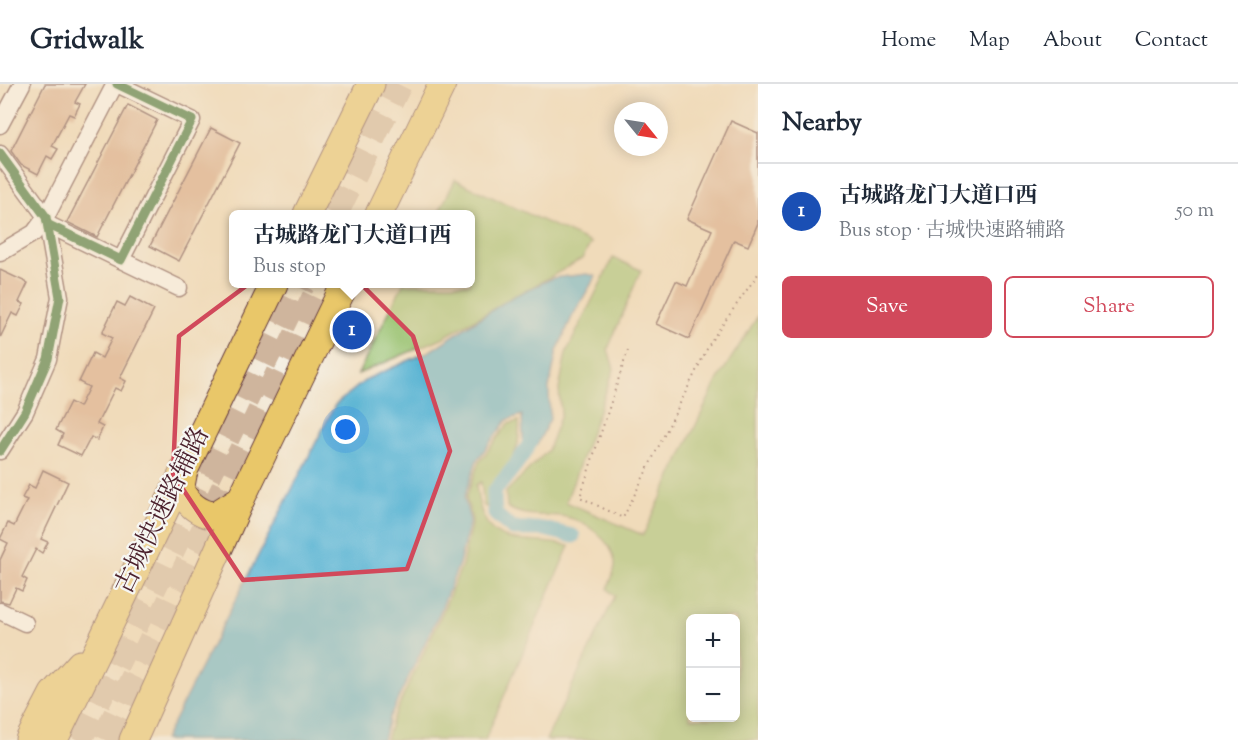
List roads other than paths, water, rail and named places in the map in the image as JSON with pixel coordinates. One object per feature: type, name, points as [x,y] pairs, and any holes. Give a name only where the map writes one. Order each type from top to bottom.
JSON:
[{"type":"main road","points":[[309,210],[371,84]]},
{"type":"main road","points":[[381,210],[442,84]]},
{"type":"main road","name":"古城快速路辅路","points":[[54,740],[272,288]]},
{"type":"main road","points":[[133,740],[241,498],[343,288]]},
{"type":"main road","points":[[184,469],[180,491],[190,505],[201,513],[214,516],[241,498]]},
{"type":"main road","points":[[29,740],[53,694],[99,643]]},
{"type":"street","points":[[0,125],[22,84]]},
{"type":"street","points":[[0,253],[34,233],[47,221],[116,84],[192,120],[121,260]]},
{"type":"street","points":[[0,154],[47,221],[60,297],[48,359],[25,412],[0,451]]},
{"type":"street","points":[[47,221],[179,288]]},
{"type":"street","points":[[0,611],[25,623]]},
{"type":"water","points":[[587,274],[596,276],[572,317],[557,351],[549,388],[550,419],[537,445],[523,439],[522,415],[507,420],[477,460],[464,498],[470,520],[459,564],[440,612],[389,718],[383,740],[164,740],[335,405],[367,379],[430,351],[512,297],[553,278]]},
{"type":"waterway","points":[[536,423],[525,451],[494,492],[495,514],[513,529],[544,529],[573,536]]},
{"type":"tunnel","points":[[336,210],[398,84]]},
{"type":"tunnel","points":[[78,740],[299,288]]},
{"type":"tunnel","points":[[105,740],[320,288]]},
{"type":"place","name":"古城路龙门大道口西","points":[[352,330]]}]
